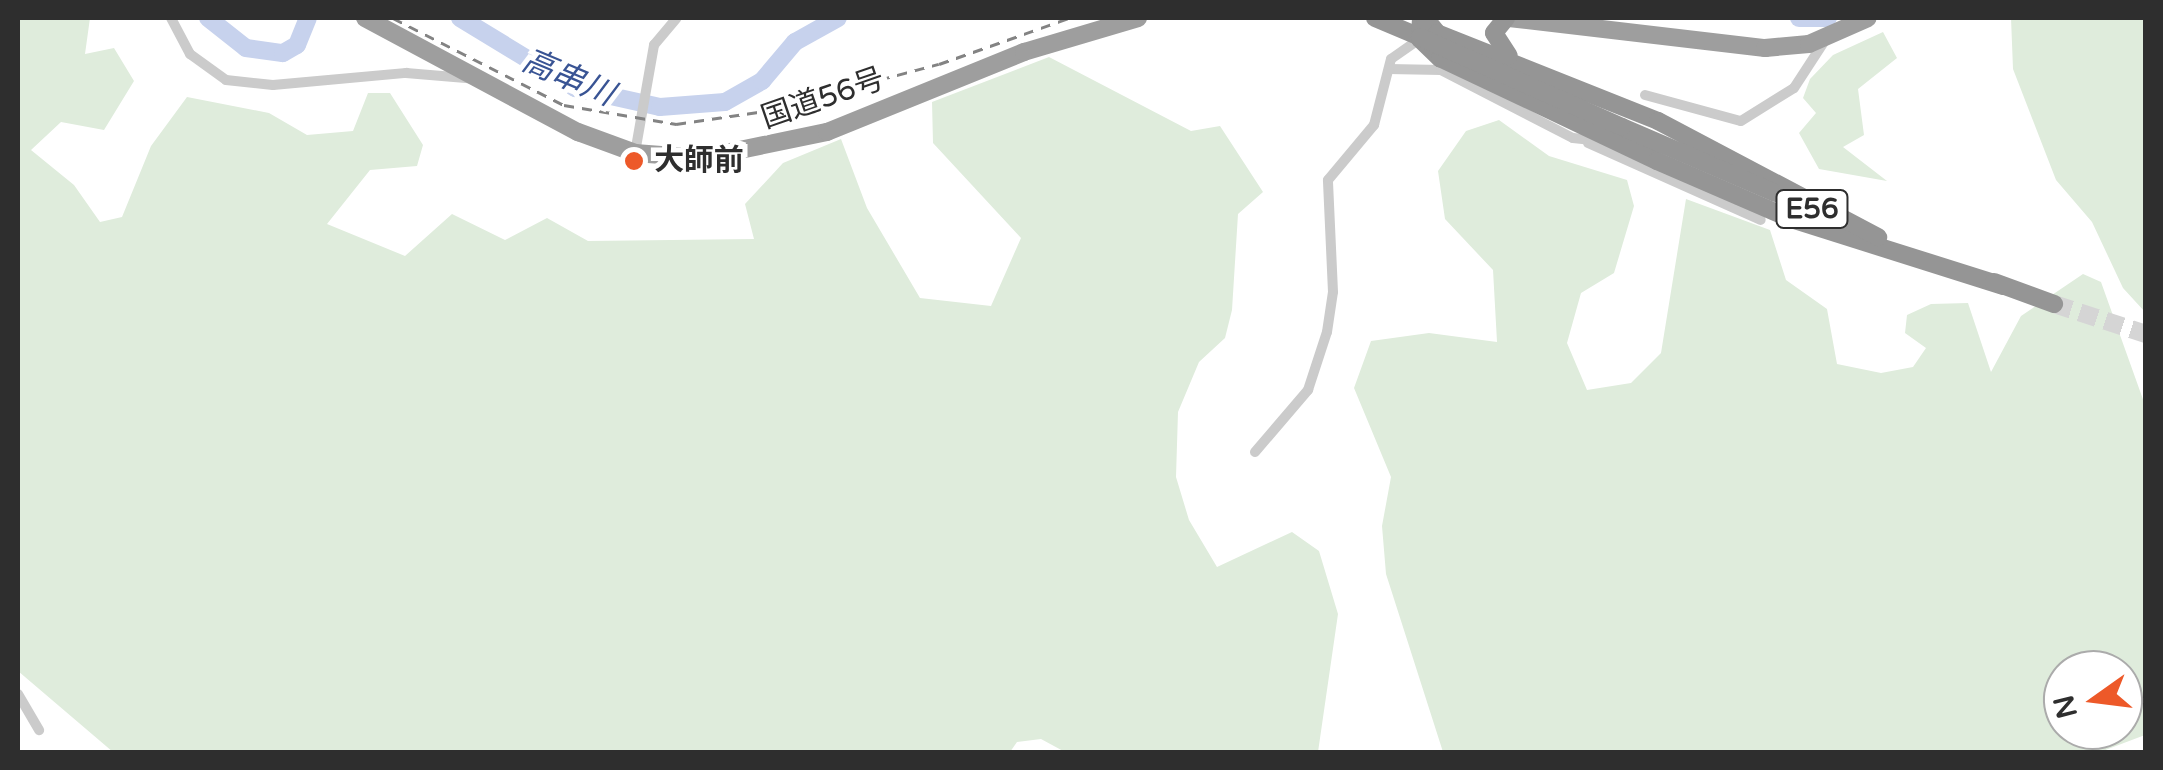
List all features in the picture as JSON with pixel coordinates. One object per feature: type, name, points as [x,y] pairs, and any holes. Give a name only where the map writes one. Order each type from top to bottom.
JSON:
[{"type":"highway","name":"国道56号","points":[[365,18],[578,132],[635,153],[716,157],[782,145],[1024,52],[1138,18]]},
{"type":"highway","name":"E56","points":[[1375,18],[1423,28],[1622,127],[1878,238],[2054,304]]},
{"type":"highway","points":[[1522,64],[1496,43],[1508,18],[1765,48],[1826,38],[1868,18]]},
{"type":"highway","points":[[1423,28],[1658,120],[1878,238]]},
{"type":"highway","points":[[1423,28],[1440,58],[1726,192],[2004,286]]},
{"type":"street","points":[[171,18],[190,54],[226,80],[273,86],[406,72],[479,79]]},
{"type":"street","points":[[635,153],[646,112],[657,35],[677,18]]},
{"type":"street","points":[[1256,452],[1308,390],[1334,292],[1326,186],[1374,125],[1389,68],[1423,28]]},
{"type":"street","points":[[1645,95],[1741,121],[1794,88],[1826,38]]},
{"type":"street","points":[[1389,68],[1441,70],[1760,220]]},
{"type":"street","points":[[18,694],[40,730]]},
{"type":"green space","points":[[18,18],[90,18],[85,54],[114,48],[134,81],[104,130],[61,122],[31,150],[74,185],[100,222],[122,217],[151,146],[187,97],[269,113],[307,135],[353,131],[368,93],[390,93],[423,145],[417,166],[370,170],[327,224],[405,256],[452,214],[505,240],[547,218],[588,241],[754,239],[745,204],[783,163],[841,139],[867,208],[920,298],[991,306],[1021,238],[933,143],[932,102],[1049,57],[1191,131],[1220,126],[1263,192],[1238,214],[1232,310],[1225,338],[1199,362],[1178,412],[1176,477],[1189,520],[1217,567],[1292,532],[1319,551],[1338,614],[1318,752],[1065,752],[1041,739],[1017,742],[1010,752],[113,752],[18,671]]},
{"type":"green space","points":[[2011,18],[2145,18],[2145,312],[2123,288],[2092,222],[2056,180],[2013,69]]},
{"type":"green space","points":[[1883,32],[1897,58],[1858,89],[1864,135],[1843,147],[1887,181],[1819,169],[1799,133],[1816,113],[1803,98],[1810,79],[1833,55]]},
{"type":"green space","points":[[1499,120],[1549,156],[1627,180],[1634,206],[1614,273],[1581,293],[1567,343],[1587,390],[1631,383],[1661,353],[1686,199],[1770,230],[1786,280],[1827,309],[1837,364],[1881,373],[1913,367],[1926,348],[1905,333],[1907,315],[1931,304],[1968,303],[1991,372],[2021,316],[2083,274],[2101,282],[2145,405],[2145,735],[2143,650],[2043,650],[2043,750],[2105,750],[1443,752],[1386,574],[1382,526],[1391,477],[1354,388],[1371,341],[1429,333],[1497,342],[1493,270],[1445,219],[1438,171],[1466,131]]},
{"type":"waterway","name":"高串川","points":[[208,18],[246,48],[283,53],[297,45],[308,18]]},
{"type":"waterway","name":"高串川","points":[[460,18],[575,88],[660,107],[725,102],[762,81],[795,42],[838,18]]},
{"type":"waterway","points":[[1799,18],[1828,18]]},
{"type":"tunnel","points":[[2054,304],[2146,334]]},
{"type":"railway","points":[[393,18],[564,105],[676,124],[758,112],[939,64],[1069,18]]},
{"type":"place","name":"大師前","points":[[634,161]]}]
